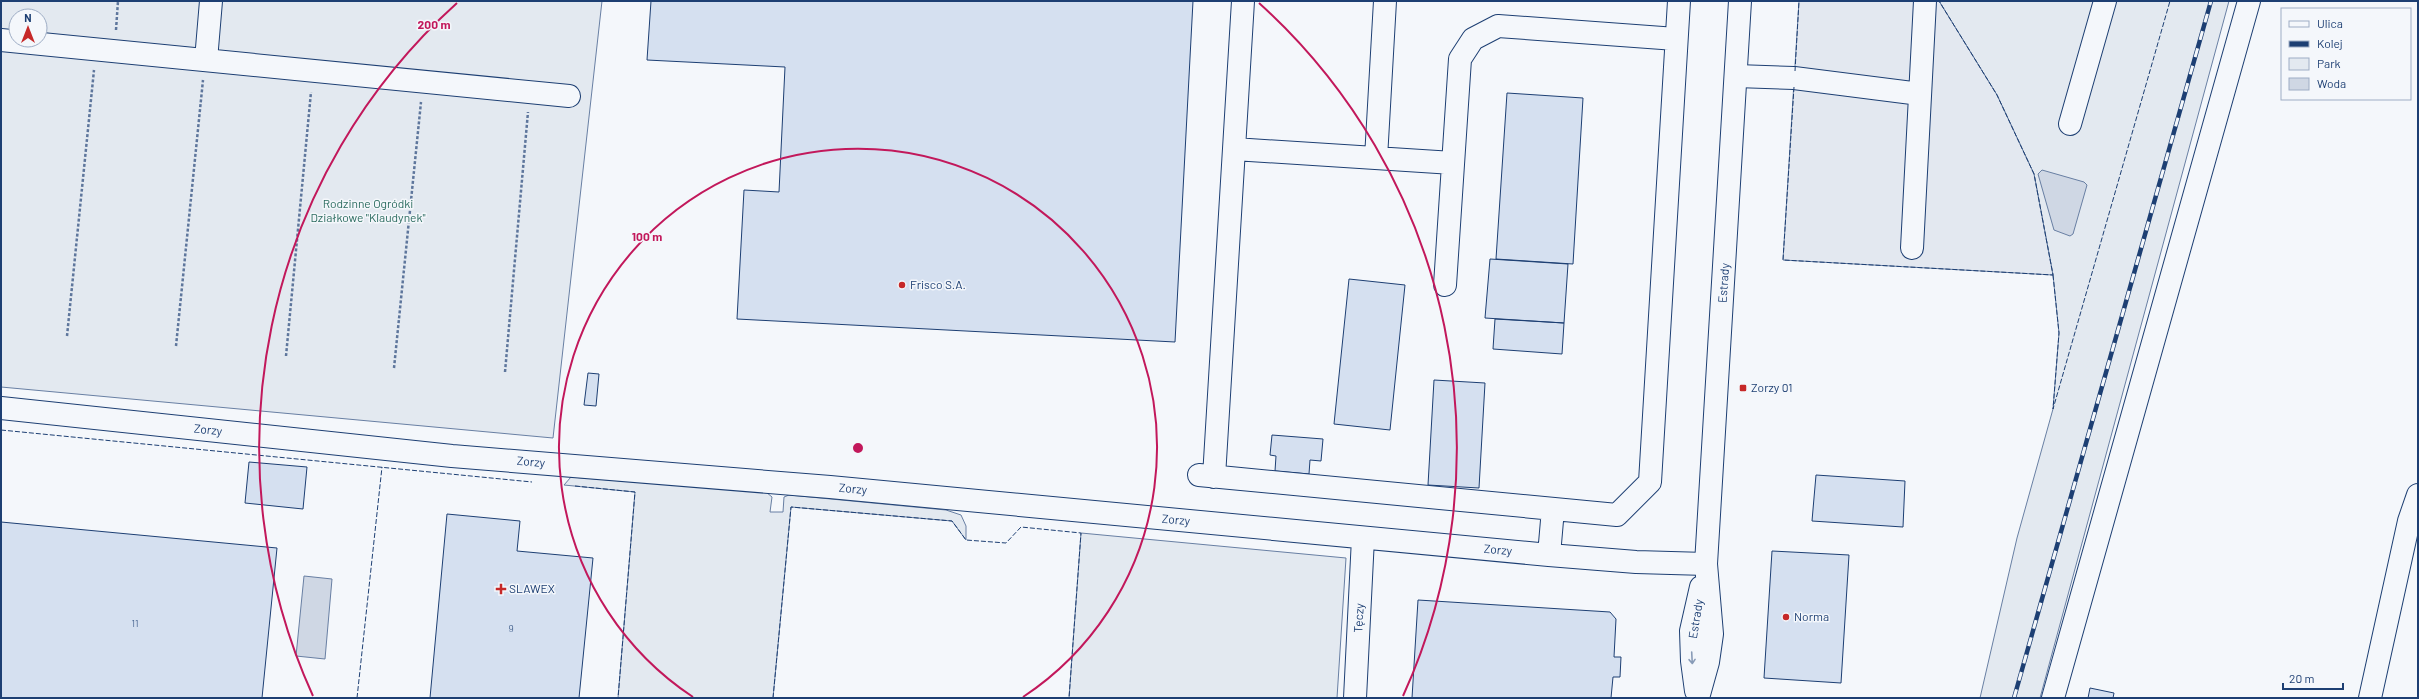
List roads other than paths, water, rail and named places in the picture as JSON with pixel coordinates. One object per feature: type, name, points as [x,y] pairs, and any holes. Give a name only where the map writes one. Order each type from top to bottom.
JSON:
[{"type":"street","points":[[206,60],[211,1]]},
{"type":"street","points":[[1243,1],[1234,149],[1207,476],[1617,515],[1650,482],[1679,1]]},
{"type":"street","points":[[1376,158],[1385,1]]},
{"type":"street","name":"Estrady","points":[[1697,698],[1692,661],[1692,632],[1706,564],[1740,1]]},
{"type":"street","points":[[1912,248],[1925,1]]},
{"type":"street","points":[[2070,124],[2105,1]]},
{"type":"street","points":[[2053,698],[2249,1]]},
{"type":"street","points":[[1445,285],[1460,59],[1473,39],[1498,26],[1676,39]]},
{"type":"street","points":[[1,40],[569,96]]},
{"type":"street","points":[[1736,76],[1794,78],[1920,94]]},
{"type":"street","points":[[1234,149],[1453,163]]},
{"type":"street","name":"Zorzy","points":[[1,408],[452,456],[830,487],[1364,538],[1636,562],[1706,564]]},
{"type":"street","points":[[2370,698],[2409,521],[2418,495]]},
{"type":"street","points":[[1549,554],[1553,509]]},
{"type":"street","name":"Tęczy","points":[[1355,698],[1364,538]]},
{"type":"water","points":[[2042,170],[2084,182],[2087,185],[2073,234],[2070,236],[2054,230],[2038,174]]},
{"type":"water","points":[[304,576],[332,579],[325,659],[296,656]]},
{"type":"railway","points":[[2014,698],[2211,1]]},
{"type":"place","name":"Frisco S.A.","points":[[902,285]]},
{"type":"place","name":"Zorzy 01","points":[[1743,388]]},
{"type":"place","name":"SLAWEX","points":[[501,589]]},
{"type":"place","name":"Norma","points":[[1786,617]]},
{"type":"park label","name":"Rodzinne Ogródki Działkowe \"Klaudynek\"","points":[[368,211]]}]
